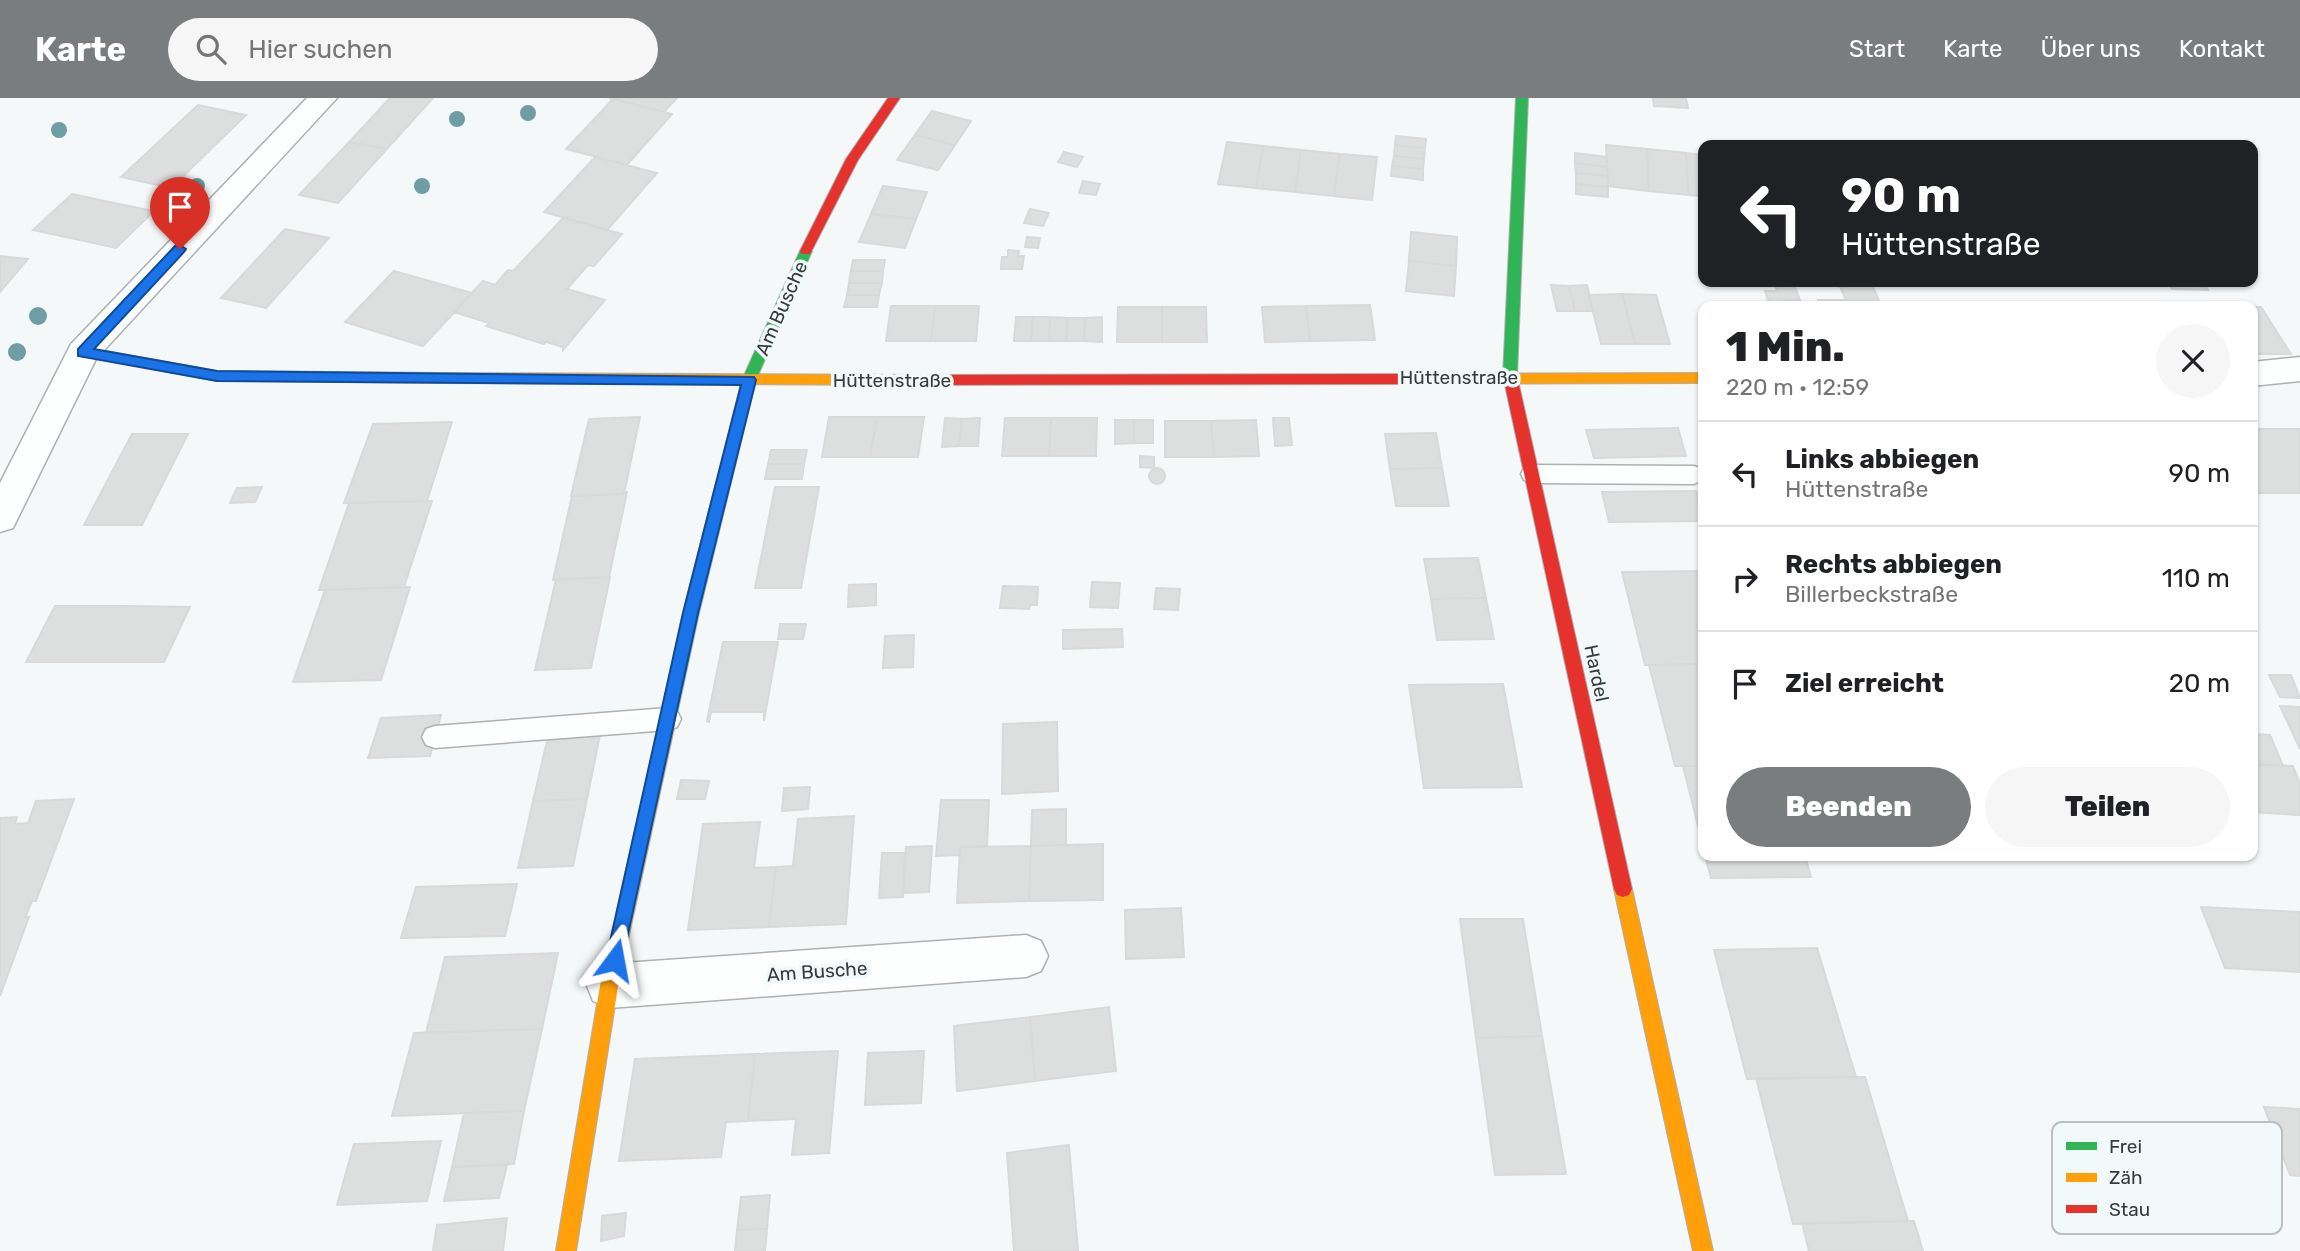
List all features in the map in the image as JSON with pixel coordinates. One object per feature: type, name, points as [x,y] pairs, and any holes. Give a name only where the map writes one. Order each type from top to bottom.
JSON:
[{"type":"street","points":[[0,518],[83,352],[323,98]]},
{"type":"street","name":"Am Busche","points":[[566,1251],[609,986],[694,601],[749,380],[803,257],[852,159],[894,98]]},
{"type":"street","name":"Hardel","points":[[1522,98],[1510,377],[1703,1251]]},
{"type":"street","name":"Hüttenstraße","points":[[83,352],[217,376],[648,377],[749,380],[1698,378]]},
{"type":"street","points":[[2258,373],[2300,369]]},
{"type":"street","name":"Am Busche","points":[[609,986],[1026,956]]},
{"type":"lane","points":[[1532,474],[1694,475]]},
{"type":"lane","points":[[435,737],[668,719]]},
{"type":"building","points":[[390,98],[433,98],[387,149],[349,142]]},
{"type":"building","points":[[609,98],[677,98],[664,112]]},
{"type":"building","points":[[1653,98],[1686,98],[1688,108],[1654,106]]},
{"type":"building","points":[[613,99],[672,114],[627,165],[566,149]]},
{"type":"building","points":[[198,105],[246,115],[171,188],[121,177]]},
{"type":"building","points":[[932,111],[971,121],[955,145],[915,135]]},
{"type":"building","points":[[915,135],[955,145],[938,170],[897,160]]},
{"type":"building","points":[[1396,136],[1426,139],[1425,148],[1395,145]]},
{"type":"building","points":[[349,142],[387,149],[338,203],[299,195]]},
{"type":"building","points":[[1227,142],[1263,146],[1256,188],[1218,184]]},
{"type":"building","points":[[1395,145],[1425,148],[1424,159],[1394,156]]},
{"type":"building","points":[[1606,145],[1647,149],[1649,191],[1608,186]]},
{"type":"building","points":[[1263,146],[1301,150],[1295,192],[1256,188]]},
{"type":"building","points":[[1647,149],[1686,153],[1689,195],[1649,191]]},
{"type":"building","points":[[1301,150],[1340,154],[1334,196],[1295,192]]},
{"type":"building","points":[[1064,152],[1083,157],[1077,167],[1058,162]]},
{"type":"building","points":[[1575,153],[1607,157],[1607,167],[1575,163]]},
{"type":"building","points":[[1686,153],[1698,154],[1698,196],[1689,195]]},
{"type":"building","points":[[1340,154],[1377,157],[1372,200],[1334,196]]},
{"type":"building","points":[[1394,156],[1424,159],[1423,169],[1392,166]]},
{"type":"building","points":[[595,157],[657,173],[607,230],[544,212]]},
{"type":"building","points":[[1575,163],[1607,167],[1607,176],[1576,173]]},
{"type":"building","points":[[1392,166],[1423,169],[1423,180],[1391,176]]},
{"type":"building","points":[[1576,173],[1607,176],[1608,187],[1576,184]]},
{"type":"building","points":[[1083,181],[1100,184],[1096,195],[1079,193]]},
{"type":"building","points":[[1576,184],[1608,187],[1608,197],[1576,194]]},
{"type":"building","points":[[883,186],[927,192],[916,219],[871,214]]},
{"type":"building","points":[[72,194],[154,211],[116,248],[33,230]]},
{"type":"building","points":[[1030,209],[1049,213],[1043,226],[1024,223]]},
{"type":"building","points":[[871,214],[916,219],[905,248],[859,242]]},
{"type":"building","points":[[563,218],[622,234],[594,266],[588,265],[567,289],[605,300],[563,350],[563,347],[546,342],[544,344],[486,326],[489,323],[454,312],[483,281],[495,285],[508,270],[513,271]]},
{"type":"building","points":[[285,229],[329,238],[266,308],[221,298]]},
{"type":"building","points":[[1411,232],[1457,237],[1456,266],[1409,261]]},
{"type":"building","points":[[1027,237],[1040,238],[1038,248],[1025,247]]},
{"type":"building","points":[[1008,250],[1019,251],[1018,256],[1024,256],[1022,269],[1001,269],[1002,257],[1008,257]]},
{"type":"building","points":[[0,256],[28,259],[0,292]]},
{"type":"building","points":[[853,260],[885,260],[883,271],[851,271]]},
{"type":"building","points":[[1409,261],[1456,266],[1454,296],[1406,291]]},
{"type":"building","points":[[394,271],[472,293],[423,346],[345,322]]},
{"type":"building","points":[[851,271],[883,271],[882,283],[849,283]]},
{"type":"building","points":[[849,283],[882,283],[879,295],[847,295]]},
{"type":"building","points":[[1551,285],[1569,286],[1575,311],[1557,311]]},
{"type":"building","points":[[1587,285],[1593,311],[1575,311],[1569,286]]},
{"type":"building","points":[[1776,287],[1795,287],[1800,300],[1768,301],[1765,291],[1777,291]]},
{"type":"building","points":[[1840,287],[1873,287],[1879,301],[1818,300],[1846,300]]},
{"type":"building","points":[[2171,287],[2206,287],[2208,290]]},
{"type":"building","points":[[1622,294],[1635,344],[1601,344],[1589,295]]},
{"type":"building","points":[[1622,294],[1656,295],[1670,344],[1635,344]]},
{"type":"building","points":[[847,295],[879,295],[877,307],[844,307]]},
{"type":"building","points":[[1370,305],[1375,340],[1310,341],[1306,306]]},
{"type":"building","points":[[891,306],[935,306],[931,341],[886,341]]},
{"type":"building","points":[[935,306],[979,306],[976,341],[931,341]]},
{"type":"building","points":[[1306,306],[1310,341],[1265,342],[1262,307]]},
{"type":"building","points":[[1118,307],[1162,307],[1162,342],[1117,342]]},
{"type":"building","points":[[1162,307],[1206,307],[1207,342],[1162,342]]},
{"type":"building","points":[[2258,307],[2261,307],[2291,354],[2258,354]]},
{"type":"building","points":[[1016,317],[1033,317],[1031,341],[1014,341]]},
{"type":"building","points":[[1033,317],[1050,317],[1049,341],[1031,341]]},
{"type":"building","points":[[1050,317],[1068,318],[1066,341],[1049,341]]},
{"type":"building","points":[[1102,317],[1102,342],[1084,341],[1085,318]]},
{"type":"building","points":[[1068,318],[1085,318],[1084,341],[1066,341]]},
{"type":"building","points":[[640,417],[624,494],[571,496],[589,419]]},
{"type":"building","points":[[829,417],[877,417],[870,457],[822,457]]},
{"type":"building","points":[[877,417],[924,417],[918,457],[870,457]]},
{"type":"building","points":[[945,418],[962,419],[959,446],[942,447]]},
{"type":"building","points":[[980,418],[978,446],[959,446],[962,419]]},
{"type":"building","points":[[1005,418],[1051,418],[1049,456],[1002,456]]},
{"type":"building","points":[[1051,418],[1097,418],[1096,456],[1049,456]]},
{"type":"building","points":[[1273,418],[1289,418],[1292,445],[1275,446]]},
{"type":"building","points":[[1115,420],[1134,420],[1134,443],[1115,444]]},
{"type":"building","points":[[1134,420],[1153,420],[1153,443],[1134,443]]},
{"type":"building","points":[[1256,420],[1259,456],[1214,457],[1211,421]]},
{"type":"building","points":[[1165,421],[1211,421],[1214,457],[1165,457]]},
{"type":"building","points":[[452,422],[427,501],[344,503],[373,424]]},
{"type":"building","points":[[1678,428],[1686,456],[1594,458],[1586,430]]},
{"type":"building","points":[[2258,429],[2300,429],[2300,493],[2258,493]]},
{"type":"building","points":[[1436,433],[1442,468],[1390,469],[1385,434]]},
{"type":"building","points":[[132,434],[188,434],[142,525],[84,525]]},
{"type":"building","points":[[771,450],[807,450],[804,464],[768,464]]},
{"type":"building","points":[[1140,456],[1154,457],[1154,468],[1140,467]]},
{"type":"building","points":[[768,464],[804,464],[802,479],[765,479]]},
{"type":"building","points":[[1157,468],[1163,470],[1163,482],[1157,484],[1151,482],[1149,476],[1151,470]]},
{"type":"building","points":[[1442,468],[1449,506],[1396,506],[1390,469]]},
{"type":"building","points":[[262,487],[255,502],[230,503],[237,488]]},
{"type":"building","points":[[775,487],[819,487],[801,588],[755,588]]},
{"type":"building","points":[[1696,491],[1698,521],[1609,522],[1602,492]]},
{"type":"building","points":[[627,492],[609,577],[553,580],[572,496]]},
{"type":"building","points":[[432,501],[404,587],[319,590],[349,503]]},
{"type":"building","points":[[1478,558],[1486,598],[1431,599],[1424,559]]},
{"type":"building","points":[[1698,571],[1698,664],[1645,665],[1622,572]]},
{"type":"building","points":[[610,577],[591,668],[535,670],[556,579]]},
{"type":"building","points":[[1092,582],[1120,583],[1118,608],[1090,607]]},
{"type":"building","points":[[876,584],[876,605],[848,607],[849,585]]},
{"type":"building","points":[[1003,586],[1038,587],[1037,605],[1030,605],[1029,609],[1000,608]]},
{"type":"building","points":[[410,587],[381,680],[293,682],[325,590]]},
{"type":"building","points":[[1156,588],[1180,589],[1178,610],[1154,609]]},
{"type":"building","points":[[1486,598],[1494,639],[1437,640],[1431,599]]},
{"type":"building","points":[[55,606],[190,607],[164,662],[26,662]]},
{"type":"building","points":[[780,624],[806,624],[803,639],[778,639]]},
{"type":"building","points":[[1122,629],[1123,647],[1063,649],[1063,630]]},
{"type":"building","points":[[914,635],[913,667],[883,668],[885,636]]},
{"type":"building","points":[[723,642],[778,642],[764,721],[764,712],[711,712],[709,722],[707,721]]},
{"type":"building","points":[[1698,664],[1698,766],[1675,766],[1649,665]]},
{"type":"building","points":[[2269,675],[2291,675],[2300,698],[2280,697]]},
{"type":"building","points":[[1503,684],[1522,787],[1424,788],[1409,685]]},
{"type":"building","points":[[2280,706],[2300,707],[2300,749]]},
{"type":"building","points":[[441,715],[430,756],[368,758],[381,718]]},
{"type":"building","points":[[1057,722],[1058,791],[1002,794],[1003,724]]},
{"type":"building","points":[[2258,734],[2270,735],[2283,766],[2258,764]]},
{"type":"building","points":[[600,735],[587,799],[533,801],[548,737]]},
{"type":"building","points":[[2258,764],[2293,766],[2300,784],[2300,815],[2258,812]]},
{"type":"building","points":[[1683,766],[1698,766],[1698,826]]},
{"type":"building","points":[[681,780],[709,781],[705,799],[677,799]]},
{"type":"building","points":[[810,787],[808,809],[782,811],[784,788]]},
{"type":"building","points":[[74,799],[36,901],[32,901],[25,918],[29,917],[0,996],[0,818],[17,817],[15,824],[28,823],[36,801]]},
{"type":"building","points":[[587,799],[573,866],[518,868],[533,801]]},
{"type":"building","points":[[941,800],[989,800],[987,846],[960,847],[959,855],[936,856]]},
{"type":"building","points":[[1066,809],[1066,845],[1031,846],[1032,810]]},
{"type":"building","points":[[854,816],[846,924],[769,927],[776,867],[793,866],[798,819]]},
{"type":"building","points":[[760,822],[754,868],[776,867],[769,927],[688,930],[703,824]]},
{"type":"building","points":[[1103,844],[1103,900],[1029,901],[1031,846]]},
{"type":"building","points":[[932,846],[929,892],[903,893],[906,847]]},
{"type":"building","points":[[1031,846],[1029,901],[957,903],[960,847]]},
{"type":"building","points":[[882,853],[905,853],[903,897],[879,898]]},
{"type":"building","points":[[1706,861],[1806,861],[1811,877],[1711,878]]},
{"type":"building","points":[[517,884],[505,936],[401,938],[416,887]]},
{"type":"building","points":[[2201,907],[2300,912],[2300,972],[2225,968]]},
{"type":"building","points":[[1181,908],[1184,957],[1126,959],[1125,910]]},
{"type":"building","points":[[1460,919],[1523,919],[1542,1036],[1476,1038]]},
{"type":"building","points":[[1817,948],[1856,1077],[1747,1079],[1714,950]]},
{"type":"building","points":[[558,953],[542,1029],[426,1033],[445,957]]},
{"type":"building","points":[[1109,1007],[1116,1071],[1035,1081],[1030,1017]]},
{"type":"building","points":[[1030,1017],[1035,1081],[957,1091],[954,1026]]},
{"type":"building","points":[[542,1029],[524,1111],[392,1116],[414,1033]]},
{"type":"building","points":[[1542,1036],[1566,1174],[1495,1175],[1476,1038]]},
{"type":"building","points":[[838,1051],[829,1153],[792,1155],[796,1119],[748,1121],[755,1054]]},
{"type":"building","points":[[924,1051],[921,1103],[865,1105],[868,1053]]},
{"type":"building","points":[[755,1054],[748,1121],[726,1122],[721,1157],[619,1161],[635,1059]]},
{"type":"building","points":[[1865,1077],[1908,1221],[1793,1224],[1756,1078]]},
{"type":"building","points":[[2264,1107],[2300,1109],[2300,1176],[2290,1175],[2282,1154],[2282,1122],[2270,1122]]},
{"type":"building","points":[[524,1111],[514,1164],[452,1167],[464,1113]]},
{"type":"building","points":[[441,1141],[427,1201],[337,1205],[354,1144]]},
{"type":"building","points":[[1069,1145],[1078,1251],[1014,1251],[1007,1153]]},
{"type":"building","points":[[507,1165],[499,1198],[444,1201],[452,1167]]},
{"type":"building","points":[[770,1195],[767,1229],[737,1230],[741,1197]]},
{"type":"building","points":[[626,1213],[624,1236],[601,1241],[602,1216]]},
{"type":"building","points":[[507,1218],[503,1251],[433,1251],[437,1225]]},
{"type":"building","points":[[1914,1221],[1923,1251],[1809,1251],[1802,1223]]},
{"type":"building","points":[[767,1229],[765,1251],[735,1251],[737,1230]]},
{"type":"traffic: fast","points":[[1510,376],[1522,98]]},
{"type":"traffic: fast","points":[[666,728],[691,613],[749,380],[806,251]]},
{"type":"traffic: fast","points":[[83,352],[217,376],[441,378]]},
{"type":"traffic: slow","points":[[441,378],[922,380]]},
{"type":"traffic: slow","points":[[1412,379],[1698,378]]},
{"type":"traffic: slow","points":[[566,1251],[609,986],[666,728]]},
{"type":"traffic: slow","points":[[1623,889],[1703,1251]]},
{"type":"traffic: jam","points":[[806,251],[852,159],[894,98]]},
{"type":"traffic: jam","points":[[1510,376],[1623,889]]},
{"type":"traffic: jam","points":[[922,380],[1412,379]]},
{"type":"route","points":[[180,249],[83,352],[217,376],[660,377],[749,380],[691,613],[615,960]]}]
